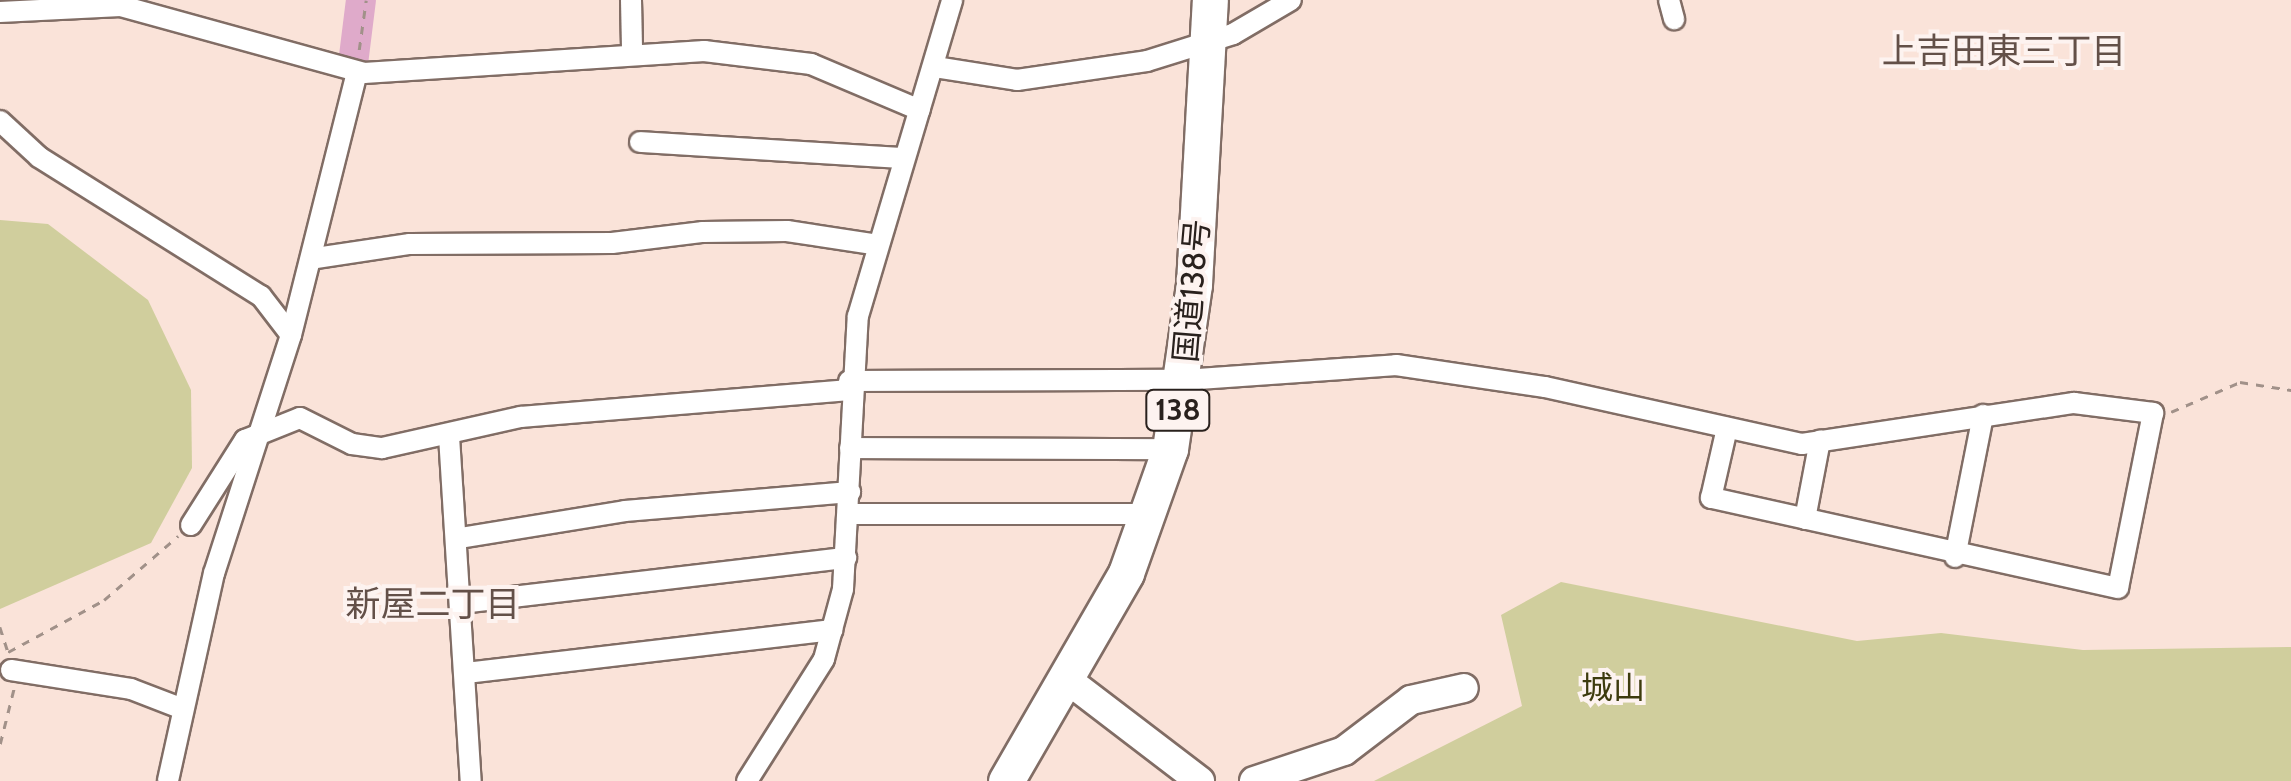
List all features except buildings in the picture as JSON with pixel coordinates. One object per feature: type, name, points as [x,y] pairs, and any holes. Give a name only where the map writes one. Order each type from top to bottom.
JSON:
[{"type":"highway","name":"国道138号","points":[[1006,781],[1069,680],[1147,514],[1170,449],[1184,380],[1210,0]]},
{"type":"street","points":[[631,0],[632,49]]},
{"type":"street","points":[[747,781],[824,659],[832,630],[846,558],[849,385],[878,246],[935,68],[952,0]]},
{"type":"street","points":[[935,68],[1016,80],[1208,42],[1291,0]]},
{"type":"street","points":[[9,8],[121,6],[357,72],[632,49],[810,64],[920,110]]},
{"type":"street","points":[[168,781],[227,527],[264,434],[316,258],[357,72]]},
{"type":"street","points":[[0,120],[39,157],[262,296],[291,336]]},
{"type":"street","points":[[640,142],[904,158]]},
{"type":"street","points":[[316,258],[410,244],[612,243],[703,232],[787,231],[878,246]]},
{"type":"street","points":[[191,524],[246,440],[300,418],[352,444],[449,436],[521,417],[849,385],[1184,380],[1396,365],[1727,428],[1820,440],[2074,402],[2153,413],[2118,588],[1954,558],[1711,498],[1727,428]]},
{"type":"street","points":[[1954,558],[1983,415]]},
{"type":"street","points":[[449,436],[460,538],[472,781]]},
{"type":"street","points":[[1805,519],[1820,440]]},
{"type":"street","points":[[850,448],[1170,449]]},
{"type":"street","points":[[460,538],[624,511],[849,503],[1147,514]]},
{"type":"street","points":[[461,603],[846,558]]},
{"type":"street","points":[[466,673],[832,630]]},
{"type":"street","points":[[9,661],[131,689],[183,709]]},
{"type":"street","points":[[1069,680],[1200,781]]},
{"type":"street","points":[[1254,781],[1344,751],[1412,700],[1464,688]]},
{"type":"path","points":[[357,72],[366,0]]},
{"type":"path","points":[[2153,413],[2185,412],[2240,382],[2291,390]]},
{"type":"path","points":[[9,661],[104,600],[191,524]]},
{"type":"path","points":[[0,627],[14,706],[0,744]]},
{"type":"green space","points":[[0,220],[48,224],[148,300],[191,390],[192,468],[151,543],[0,609]]},
{"type":"green space","name":"城山","points":[[1561,582],[1857,641],[1941,633],[2083,650],[2291,647],[2291,781],[1374,781],[1522,706],[1501,615]]},
{"type":"waterway","points":[[353,64],[361,0]]},
{"type":"district","name":"上吉田東三丁目","points":[[2004,51]]},
{"type":"district","name":"新屋二丁目","points":[[433,604]]}]
